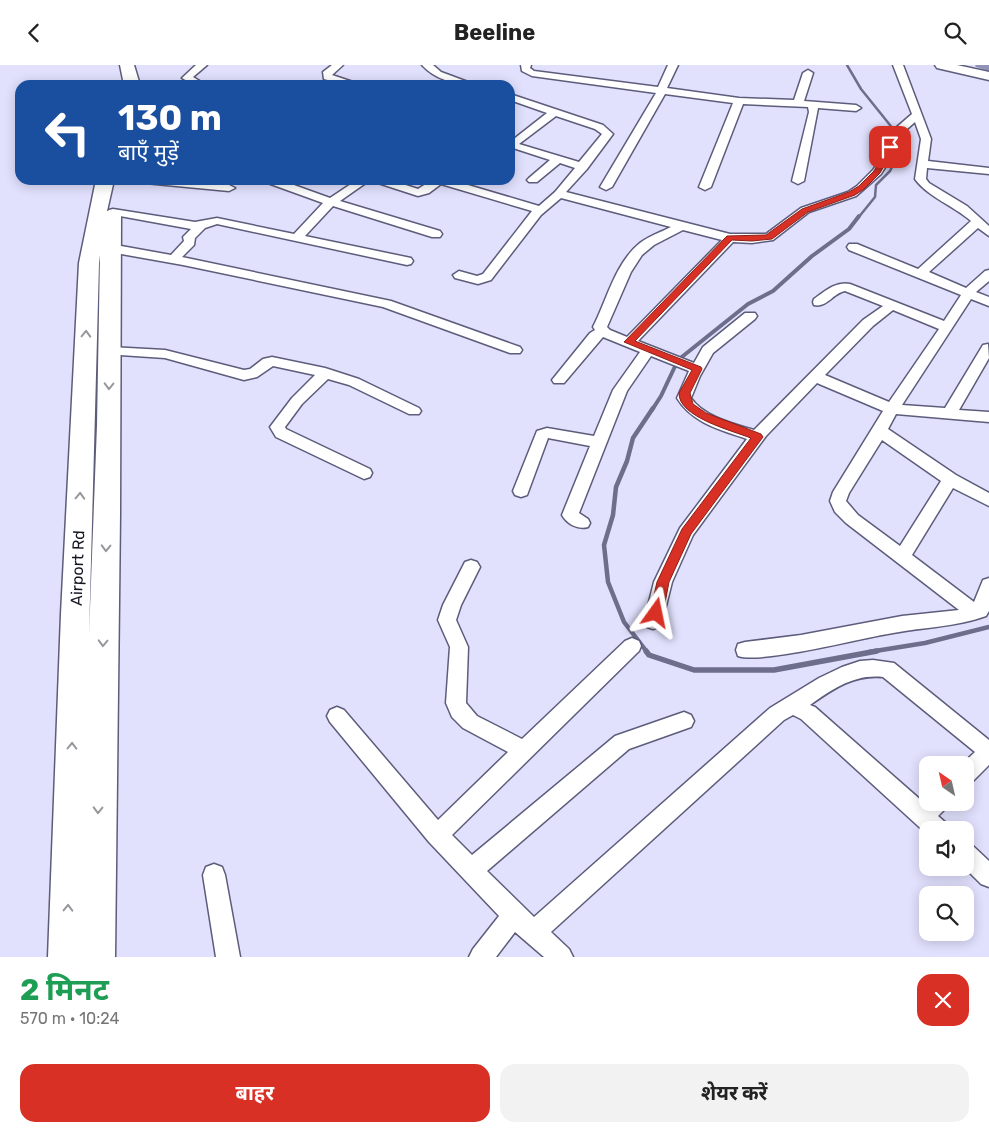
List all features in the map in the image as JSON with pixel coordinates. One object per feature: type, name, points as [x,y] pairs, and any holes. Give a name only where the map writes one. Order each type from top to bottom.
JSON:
[{"type":"main road","points":[[128,65],[131,80]]},
{"type":"main road","name":"Airport Rd","points":[[67,957],[75,614],[89,273],[98,210],[104,185]]},
{"type":"main road","points":[[96,957],[110,351],[110,248],[113,212],[120,185]]},
{"type":"street","points":[[190,80],[187,78],[202,65]]},
{"type":"street","points":[[338,65],[328,72],[327,77],[338,80]]},
{"type":"street","points":[[428,65],[438,74],[456,80]]},
{"type":"street","points":[[526,65],[525,69],[532,73],[739,101],[798,103],[856,108]]},
{"type":"street","points":[[606,187],[662,90],[673,65]]},
{"type":"street","points":[[898,65],[926,139],[920,176],[921,181],[963,208],[989,232]]},
{"type":"street","points":[[941,65],[989,76]]},
{"type":"street","points":[[798,103],[808,73]]},
{"type":"street","points":[[460,275],[478,280],[486,277],[541,210],[559,194],[583,167],[608,134],[599,127],[515,99]]},
{"type":"street","points":[[705,187],[739,101]]},
{"type":"street","points":[[798,181],[814,111],[813,105]]},
{"type":"street","points":[[515,142],[555,112]]},
{"type":"street","points":[[559,194],[730,238],[752,239],[769,237],[805,210],[841,199],[862,188],[882,165],[898,132],[918,114]]},
{"type":"street","points":[[515,146],[583,167]]},
{"type":"street","points":[[533,180],[558,159]]},
{"type":"street","points":[[923,164],[989,171]]},
{"type":"street","points":[[198,185],[229,188]]},
{"type":"street","points":[[283,185],[436,234]]},
{"type":"street","points":[[297,237],[352,185]]},
{"type":"street","points":[[394,185],[418,193],[425,191],[433,185]]},
{"type":"street","points":[[456,185],[541,210]]},
{"type":"street","points":[[113,212],[200,226]]},
{"type":"street","points":[[174,259],[190,242],[188,237],[200,226],[209,221],[218,221],[407,261]]},
{"type":"street","points":[[920,273],[978,221]]},
{"type":"street","points":[[602,332],[600,327],[630,261],[643,247],[683,225]]},
{"type":"street","points":[[628,342],[730,238]]},
{"type":"street","points":[[852,247],[989,302]]},
{"type":"street","points":[[110,248],[174,259],[386,304],[515,350]]},
{"type":"street","points":[[976,612],[852,519],[841,508],[838,501],[841,492],[968,293],[989,274]]},
{"type":"street","points":[[819,302],[836,289],[846,287],[947,327]]},
{"type":"street","points":[[653,622],[663,582],[686,532],[757,437],[863,329],[890,306]]},
{"type":"street","points":[[750,316],[714,344],[695,368],[684,393],[684,398],[689,407],[703,415],[757,437]]},
{"type":"street","points":[[602,332],[695,368]]},
{"type":"street","points":[[559,379],[595,337],[602,332]]},
{"type":"street","points":[[948,415],[988,348]]},
{"type":"street","points":[[582,523],[572,518],[570,514],[624,382],[648,350]]},
{"type":"street","points":[[110,351],[165,354],[244,375],[254,374],[265,363],[272,361],[325,373],[354,382],[414,411]]},
{"type":"street","points":[[325,373],[282,418],[277,427],[278,430],[364,473]]},
{"type":"street","points":[[816,377],[893,409],[989,417]]},
{"type":"street","points":[[880,431],[950,479],[989,500]]},
{"type":"street","points":[[520,491],[542,435],[548,433],[599,442]]},
{"type":"street","points":[[902,557],[950,479]]},
{"type":"street","points":[[471,567],[452,605],[447,620],[459,647],[456,703],[462,716],[470,722],[524,750]]},
{"type":"street","points":[[745,650],[773,649],[894,624],[964,616],[980,611],[989,585]]},
{"type":"street","points":[[437,835],[632,647]]},
{"type":"street","points":[[533,933],[776,714],[792,706],[832,679],[850,671],[868,667],[887,669],[989,752],[974,766]]},
{"type":"street","points":[[792,706],[808,713],[919,800]]},
{"type":"street","points":[[337,716],[437,835],[514,915],[561,957]]},
{"type":"street","points":[[471,870],[622,742],[684,721]]},
{"type":"street","points":[[974,862],[989,876]]},
{"type":"street","points":[[214,875],[228,957]]},
{"type":"street","points":[[481,957],[514,915]]},
{"type":"waterway","points":[[847,65],[861,89],[894,130],[897,157],[890,171],[876,185],[875,197],[858,218]]},
{"type":"waterway","points":[[979,65],[989,68]]},
{"type":"waterway","points":[[652,410],[661,396],[678,360],[748,304],[773,291],[812,256],[849,229],[859,216]]},
{"type":"waterway","points":[[647,652],[624,622],[608,582],[604,545],[613,515],[616,487],[627,461],[633,438],[653,408]]},
{"type":"waterway","points":[[869,652],[925,643],[989,627]]},
{"type":"waterway","points":[[646,651],[649,655],[694,670],[774,670],[877,651]]},
{"type":"route","points":[[656,613],[670,562],[686,532],[757,437],[703,415],[689,407],[684,398],[684,393],[697,369],[628,342],[662,305],[708,263],[730,238],[759,239],[769,237],[805,210],[852,194],[862,188],[877,172],[886,158],[890,147]]}]
